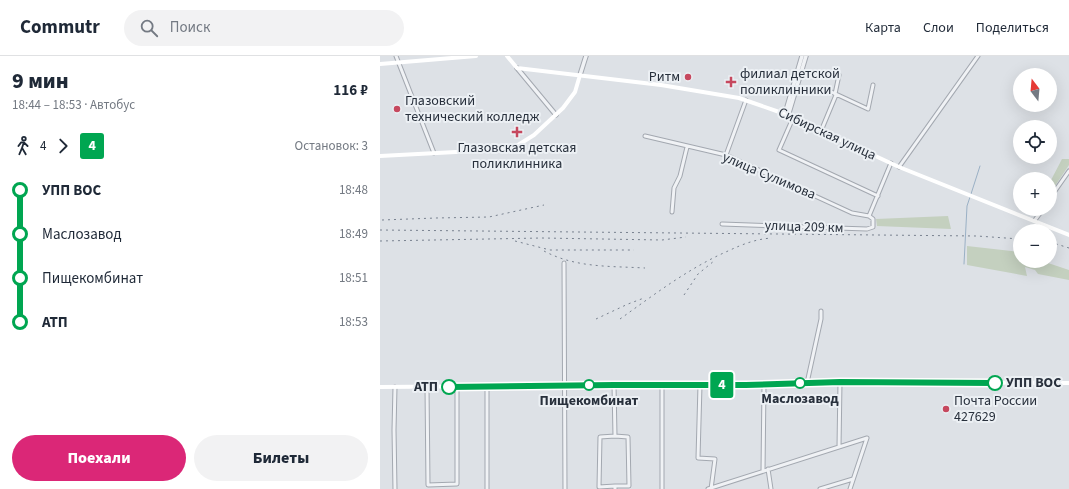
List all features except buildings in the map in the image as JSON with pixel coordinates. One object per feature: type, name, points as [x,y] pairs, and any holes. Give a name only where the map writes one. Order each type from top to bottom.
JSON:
[{"type":"main road","points":[[380,64],[476,56]]},
{"type":"main road","points":[[507,56],[517,68]]},
{"type":"main road","name":"Сибирская улица","points":[[517,68],[661,85],[708,92],[746,100],[788,116],[899,167],[1069,234]]},
{"type":"main road","points":[[380,156],[494,150],[512,147],[527,140],[556,115],[572,98],[580,75]]},
{"type":"main road","points":[[380,387],[700,385],[840,382],[1069,383]]},
{"type":"street","points":[[396,56],[434,153]]},
{"type":"street","points":[[580,75],[586,56]]},
{"type":"street","points":[[802,56],[779,150],[878,196]]},
{"type":"street","points":[[788,116],[806,56]]},
{"type":"street","points":[[899,167],[978,56]]},
{"type":"street","points":[[517,68],[556,115]]},
{"type":"street","points":[[821,131],[836,94],[839,75]]},
{"type":"street","points":[[825,89],[868,109],[873,85]]},
{"type":"street","points":[[726,156],[746,100]]},
{"type":"street","name":"улица Сулимова","points":[[645,136],[726,156],[852,212],[869,216]]},
{"type":"street","points":[[672,212],[674,188],[680,176],[687,147]]},
{"type":"street","points":[[869,216],[891,163]]},
{"type":"street","points":[[1057,188],[1069,171]]},
{"type":"street","name":"улица 209 км","points":[[722,224],[867,229],[873,226],[872,219],[869,216]]},
{"type":"street","points":[[1035,220],[1038,216]]},
{"type":"street","points":[[564,263],[565,489]]},
{"type":"street","points":[[807,383],[822,311]]},
{"type":"street","points":[[839,447],[840,382]]},
{"type":"street","points":[[763,471],[764,384]]},
{"type":"street","points":[[614,385],[615,436]]},
{"type":"street","points":[[662,385],[662,489]]},
{"type":"street","points":[[700,385],[698,458],[715,459],[710,489],[768,469],[868,438],[850,489]]},
{"type":"street","points":[[487,386],[487,489]]},
{"type":"street","points":[[395,489],[394,430],[396,387]]},
{"type":"street","points":[[427,387],[428,484],[457,484],[457,387]]},
{"type":"street","points":[[615,436],[628,436],[629,486],[615,488],[599,487],[600,437],[615,436]]},
{"type":"street","points":[[768,469],[771,489]]},
{"type":"street","points":[[820,489],[853,479]]},
{"type":"street","points":[[442,484],[442,489]]},
{"type":"green space","points":[[1062,159],[1069,159],[1069,165],[1057,183],[1057,172],[1055,172]]},
{"type":"green space","points":[[948,216],[951,229],[877,226],[876,219]]},
{"type":"green space","points":[[967,246],[1013,251],[1013,268],[1025,268],[1027,276],[967,265]]},
{"type":"green space","points":[[1057,266],[1069,270],[1069,280],[1038,274],[1035,270],[1028,268],[1057,268]]},
{"type":"waterway","points":[[971,194],[980,166]]},
{"type":"waterway","points":[[964,264],[967,206],[970,197]]},
{"type":"railway","points":[[382,220],[489,217],[544,205]]},
{"type":"railway","points":[[380,230],[977,236],[1013,239]]},
{"type":"railway","points":[[380,241],[542,238],[662,240],[686,237]]},
{"type":"railway","points":[[620,319],[672,282],[700,265],[734,248],[760,239],[772,238]]},
{"type":"railway","points":[[515,241],[550,250],[634,250]]},
{"type":"railway","points":[[1057,244],[1069,248]]},
{"type":"railway","points":[[544,251],[568,261],[593,265],[645,268]]},
{"type":"railway","points":[[684,295],[698,274],[714,261]]},
{"type":"railway","points":[[596,319],[644,298]]},
{"type":"bus line","name":"4","points":[[449,387],[746,385],[840,382],[995,383]]},
{"type":"place","name":"Ритм","points":[[688,77]]},
{"type":"place","name":"филиал детской поликлинники","points":[[731,82]]},
{"type":"place","name":"Глазовский технический колледж","points":[[397,109]]},
{"type":"place","name":"Глазовская детская поликлинника","points":[[517,132]]},
{"type":"place","name":"Маслозавод","points":[[800,383]]},
{"type":"place","name":"УПП ВОС","points":[[995,383]]},
{"type":"place","name":"Пищекомбинат","points":[[589,385]]},
{"type":"place","name":"АТП","points":[[449,387]]},
{"type":"place","name":"Почта России 427629","points":[[946,409]]}]
